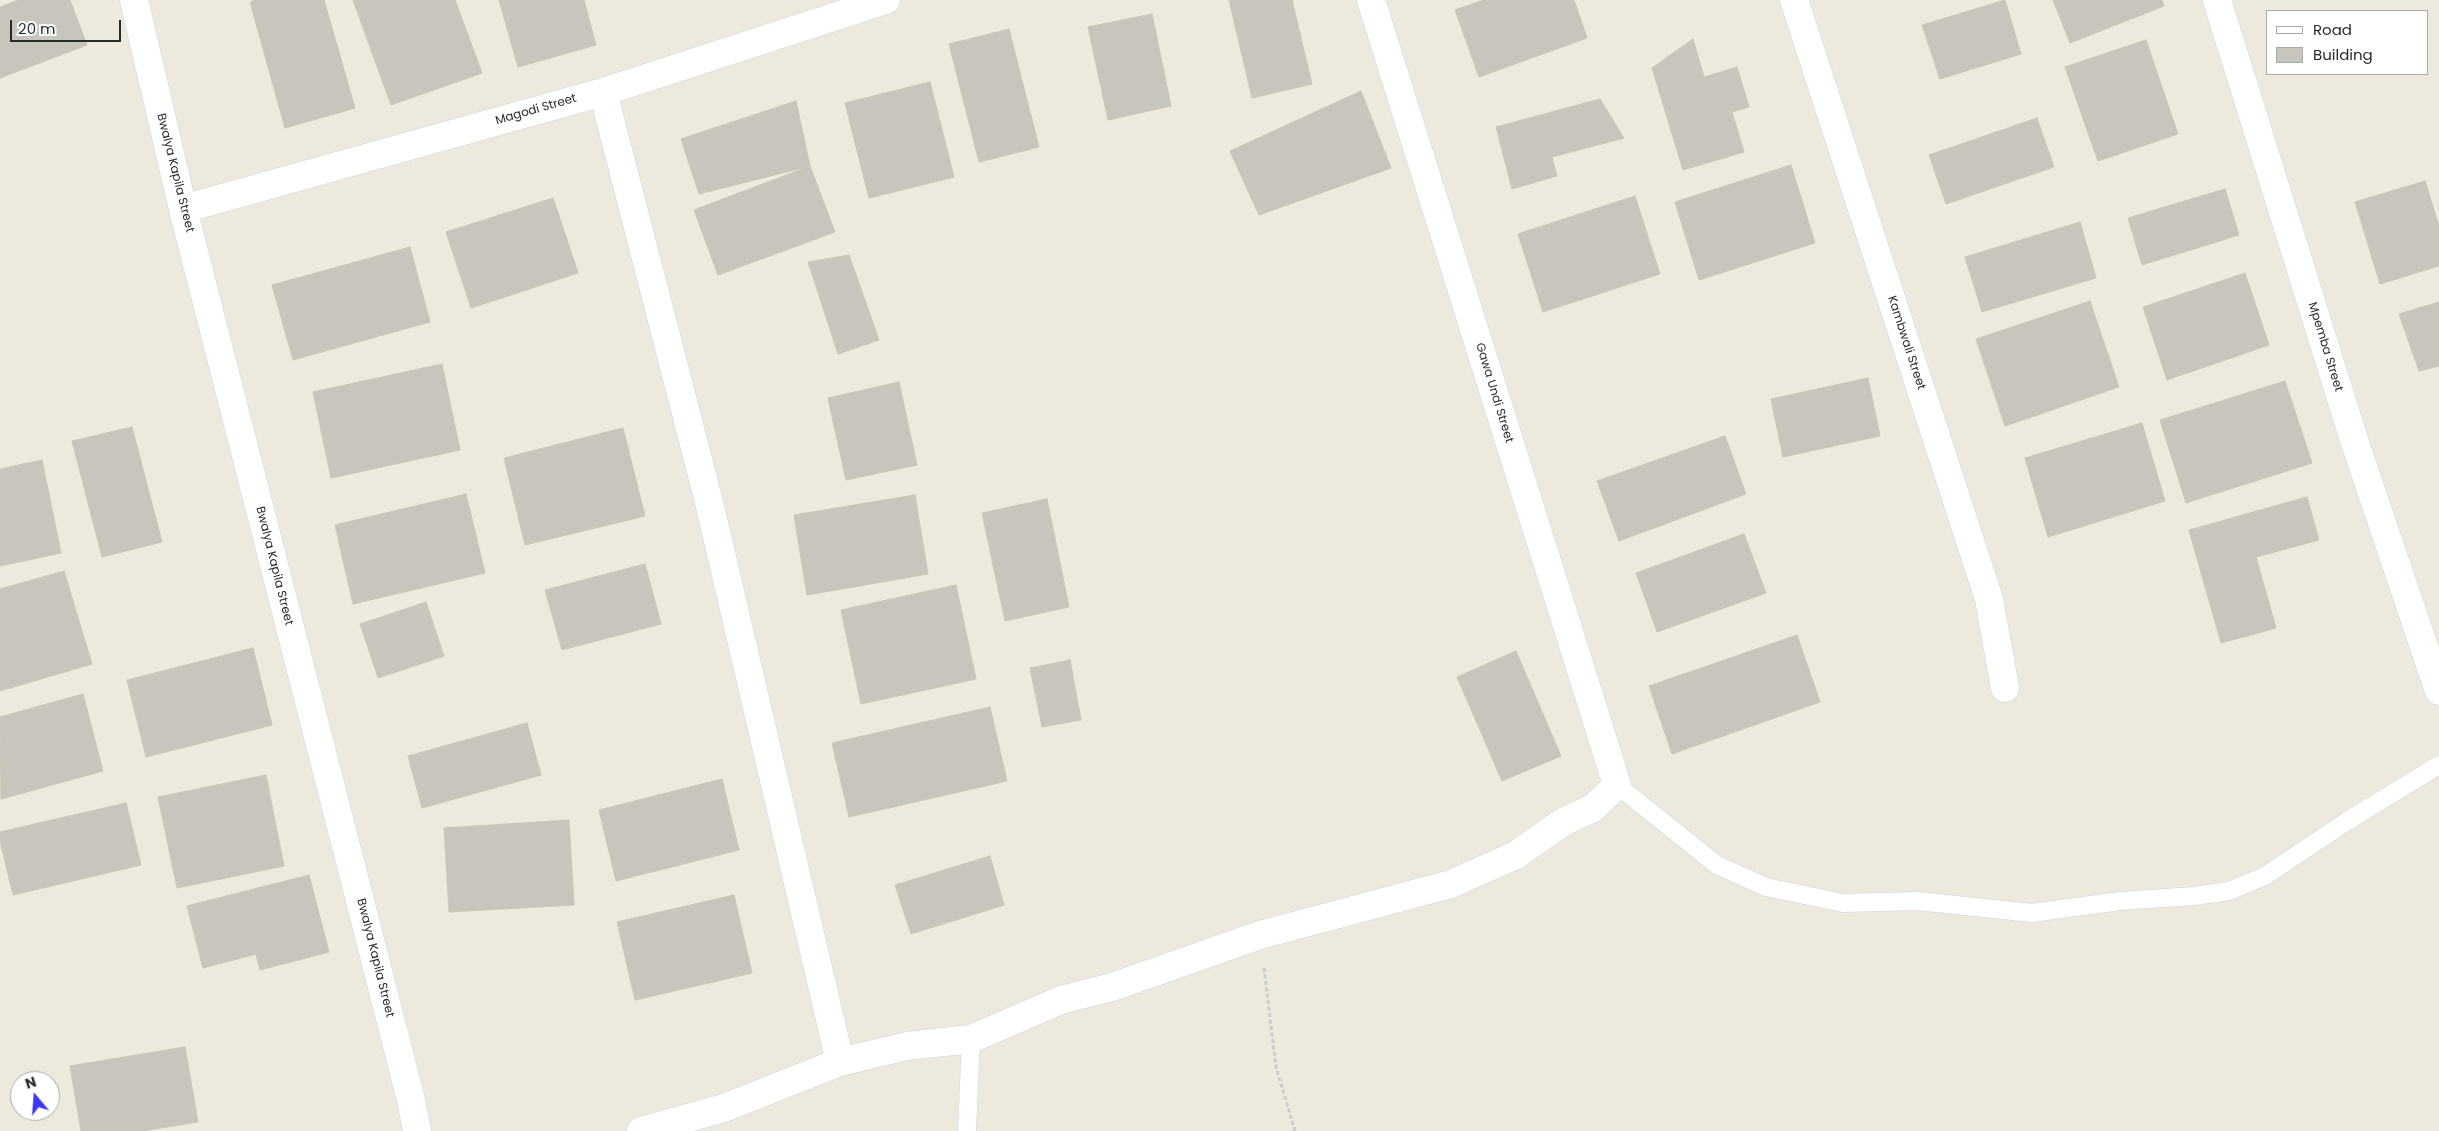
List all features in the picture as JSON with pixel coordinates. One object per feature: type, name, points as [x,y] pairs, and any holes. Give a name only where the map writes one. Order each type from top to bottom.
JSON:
[{"type":"street","name":"Bwalya Kapila Street","points":[[134,0],[183,209],[411,1100],[417,1131]]},
{"type":"street","name":"Magodi Street","points":[[183,209],[603,92],[886,0]]},
{"type":"street","name":"Gawa Undi Street","points":[[1371,0],[1617,785]]},
{"type":"street","name":"Kambwali Street","points":[[1794,0],[1989,599],[2004,688]]},
{"type":"street","name":"Mpemba Street","points":[[2217,0],[2355,443],[2439,691]]},
{"type":"street","points":[[603,92],[709,502],[840,1062]]},
{"type":"street","points":[[641,1131],[724,1108],[840,1062],[907,1046],[971,1039],[1061,1000],[1112,988],[1260,936],[1452,884],[1516,855],[1563,822],[1593,808],[1617,785]]},
{"type":"lane","points":[[1617,785],[1717,865],[1766,887],[1843,903],[1918,902],[2032,913],[2120,901],[2194,896],[2229,891],[2265,876],[2349,820],[2439,765]]},
{"type":"lane","points":[[967,1131],[971,1039]]},
{"type":"path","points":[[1260,936],[1276,1067],[1295,1131]]},
{"type":"building","points":[[19,0],[70,0],[87,45],[0,78],[0,7]]},
{"type":"building","points":[[255,0],[324,0],[355,108],[285,128],[250,2]]},
{"type":"building","points":[[353,0],[455,0],[482,73],[391,105]]},
{"type":"building","points":[[499,0],[584,0],[596,45],[518,67]]},
{"type":"building","points":[[1229,0],[1292,0],[1312,84],[1252,98]]},
{"type":"building","points":[[1484,0],[1574,0],[1587,38],[1479,77],[1455,10]]},
{"type":"building","points":[[2005,0],[2021,54],[1940,79],[1922,25]]},
{"type":"building","points":[[2053,0],[2162,0],[2164,6],[2070,43]]},
{"type":"building","points":[[1152,14],[1171,106],[1108,120],[1088,27]]},
{"type":"building","points":[[1009,29],[1039,147],[979,162],[949,44]]},
{"type":"building","points":[[1693,39],[1704,77],[1737,67],[1749,107],[1732,112],[1744,152],[1683,170],[1652,68]]},
{"type":"building","points":[[2146,40],[2178,134],[2098,161],[2065,67]]},
{"type":"building","points":[[930,82],[954,177],[869,198],[845,103]]},
{"type":"building","points":[[1361,91],[1391,168],[1259,215],[1230,151]]},
{"type":"building","points":[[1600,99],[1624,138],[1552,157],[1557,176],[1512,189],[1496,127]]},
{"type":"building","points":[[796,101],[810,166],[699,194],[681,139]]},
{"type":"building","points":[[2037,118],[2054,167],[1946,204],[1929,155]]},
{"type":"building","points":[[1791,165],[1815,243],[1699,280],[1675,202]]},
{"type":"building","points":[[810,166],[835,232],[718,275],[694,210]]},
{"type":"building","points":[[2425,181],[2439,226],[2439,266],[2380,284],[2355,202]]},
{"type":"building","points":[[2225,189],[2239,235],[2142,265],[2128,218]]},
{"type":"building","points":[[1635,196],[1660,274],[1543,312],[1518,234]]},
{"type":"building","points":[[553,198],[578,273],[471,308],[446,232]]},
{"type":"building","points":[[2080,222],[2096,278],[1982,312],[1965,257]]},
{"type":"building","points":[[410,247],[430,322],[293,360],[272,285]]},
{"type":"building","points":[[849,255],[879,340],[838,354],[808,262]]},
{"type":"building","points":[[2245,273],[2269,345],[2167,380],[2143,307]]},
{"type":"building","points":[[2090,301],[2119,387],[2005,426],[1976,339]]},
{"type":"building","points":[[2439,302],[2439,366],[2419,371],[2399,314]]},
{"type":"building","points":[[442,364],[460,450],[331,478],[313,392]]},
{"type":"building","points":[[1868,378],[1880,436],[1783,457],[1771,399]]},
{"type":"building","points":[[2285,381],[2312,463],[2186,503],[2160,420]]},
{"type":"building","points":[[899,382],[917,465],[846,480],[828,398]]},
{"type":"building","points":[[2142,423],[2165,501],[2048,537],[2025,458]]},
{"type":"building","points":[[132,427],[162,542],[102,557],[72,441]]},
{"type":"building","points":[[623,428],[645,516],[525,545],[504,458]]},
{"type":"building","points":[[1725,436],[1746,494],[1619,541],[1597,481]]},
{"type":"building","points":[[42,460],[61,553],[0,566],[0,469]]},
{"type":"building","points":[[466,494],[485,573],[353,604],[335,525]]},
{"type":"building","points":[[915,495],[928,574],[807,595],[794,515]]},
{"type":"building","points":[[2307,497],[2319,540],[2256,557],[2276,628],[2221,643],[2189,530]]},
{"type":"building","points":[[1047,499],[1069,607],[1005,621],[982,513]]},
{"type":"building","points":[[1744,534],[1766,593],[1657,632],[1636,573]]},
{"type":"building","points":[[645,564],[661,624],[562,650],[545,590]]},
{"type":"building","points":[[64,571],[92,664],[0,691],[0,589]]},
{"type":"building","points":[[956,585],[976,679],[861,704],[841,610]]},
{"type":"building","points":[[426,602],[444,656],[378,678],[360,624]]},
{"type":"building","points":[[1797,635],[1820,702],[1672,754],[1649,686]]},
{"type":"building","points":[[253,648],[272,725],[146,757],[127,680]]},
{"type":"building","points":[[1516,651],[1561,756],[1502,781],[1457,677]]},
{"type":"building","points":[[1070,660],[1081,720],[1042,727],[1030,668]]},
{"type":"building","points":[[83,694],[103,771],[1,799],[0,717]]},
{"type":"building","points":[[990,707],[1007,781],[849,817],[832,743]]},
{"type":"building","points":[[527,723],[541,775],[422,808],[408,756]]},
{"type":"building","points":[[266,775],[284,866],[177,888],[158,797]]},
{"type":"building","points":[[722,779],[739,850],[616,881],[599,810]]},
{"type":"building","points":[[126,803],[141,865],[13,895],[0,841],[0,832]]},
{"type":"building","points":[[569,820],[574,905],[449,912],[444,828]]},
{"type":"building","points":[[990,856],[1004,905],[911,934],[895,885]]},
{"type":"building","points":[[309,875],[329,952],[260,970],[256,954],[203,968],[187,906]]},
{"type":"building","points":[[734,895],[752,973],[635,1000],[617,922]]},
{"type":"building","points":[[185,1047],[198,1122],[142,1131],[81,1131],[70,1066]]}]
